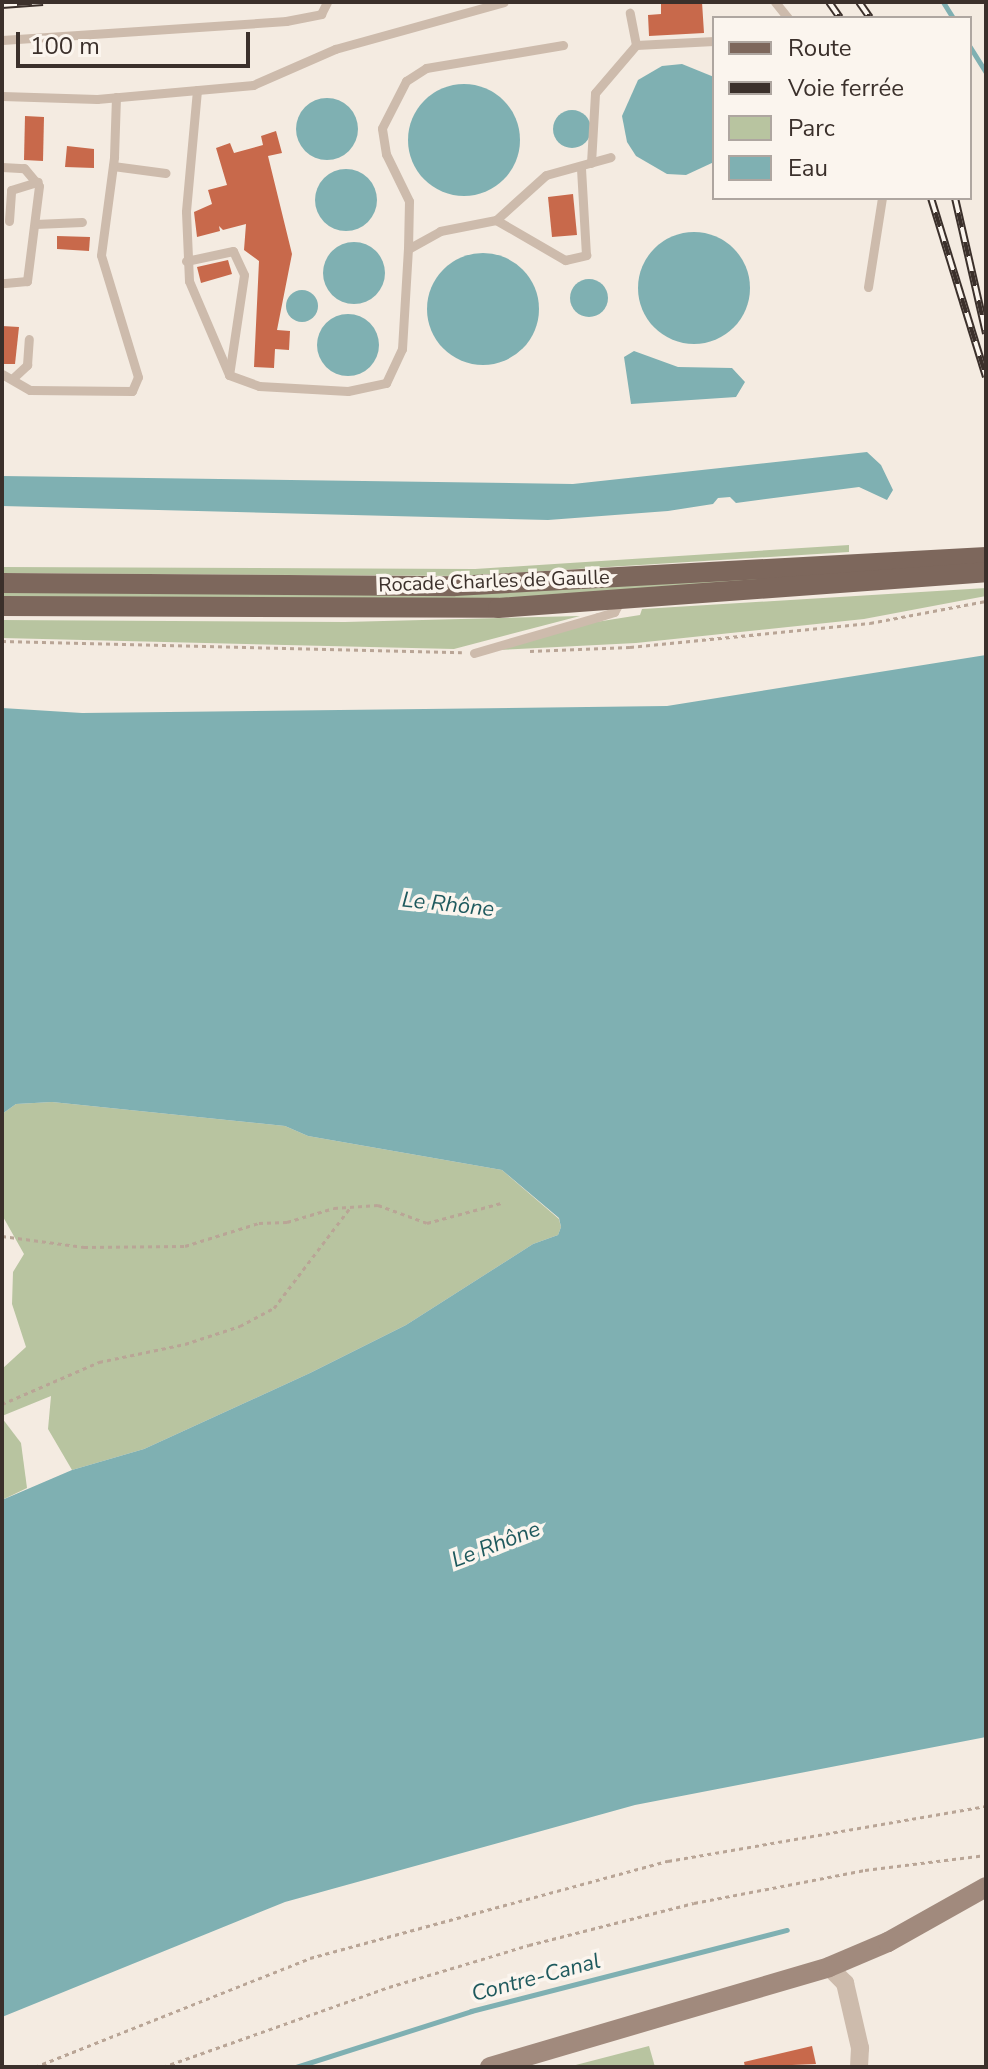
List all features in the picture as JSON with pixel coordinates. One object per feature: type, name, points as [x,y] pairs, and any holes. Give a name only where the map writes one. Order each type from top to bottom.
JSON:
[{"type":"main road","name":"Rocade Charles de Gaulle","points":[[2,583],[455,586],[986,557]]},
{"type":"main road","name":"Rocade Charles de Gaulle","points":[[2,606],[412,610],[621,600],[986,572]]},
{"type":"main road","points":[[490,2067],[829,1967],[888,1942],[986,1887]]},
{"type":"street","points":[[829,1967],[845,1983],[860,2048],[859,2067]]},
{"type":"lane","points":[[2,40],[286,21],[321,14],[327,2]]},
{"type":"lane","points":[[2,96],[116,97],[253,85],[335,49],[504,2]]},
{"type":"lane","points":[[630,13],[636,45]]},
{"type":"lane","points":[[591,163],[595,93],[636,45],[712,41]]},
{"type":"lane","points":[[197,90],[186,261],[203,320],[229,375],[259,386],[348,391],[386,383],[402,349],[409,201],[386,154],[382,128],[406,81],[426,68],[563,45]]},
{"type":"lane","points":[[2,374],[30,390],[132,391],[138,377],[101,255],[113,166],[116,97]]},
{"type":"lane","points":[[408,249],[440,231],[496,220],[546,175],[611,157]]},
{"type":"lane","points":[[113,166],[166,173]]},
{"type":"lane","points":[[2,167],[24,168],[38,182],[27,281],[2,283]]},
{"type":"lane","points":[[496,220],[565,260],[586,255],[581,167]]},
{"type":"lane","points":[[9,221],[11,190],[38,182]]},
{"type":"lane","points":[[868,287],[882,200]]},
{"type":"lane","points":[[35,224],[82,222]]},
{"type":"lane","points":[[186,261],[233,251],[244,275],[229,375]]},
{"type":"lane","points":[[12,379],[27,365],[29,339]]},
{"type":"lane","points":[[474,653],[614,612],[621,600]]},
{"type":"path","points":[[2,1236],[84,1247],[185,1246],[259,1223],[351,1207],[378,1205],[427,1223],[501,1203]]},
{"type":"path","points":[[2,1404],[99,1362],[185,1344],[251,1320],[274,1308],[301,1278],[351,1207]]},
{"type":"path","points":[[35,2067],[310,1958],[668,1861],[986,1806]]},
{"type":"path","points":[[163,2067],[389,1987],[529,1945],[694,1903],[849,1873],[986,1855]]},
{"type":"green space","points":[[849,545],[849,552],[464,576],[2,573],[2,567],[475,569]]},
{"type":"green space","points":[[861,575],[485,601],[2,597],[2,591]]},
{"type":"green space","points":[[986,588],[986,596],[864,619],[636,643],[498,650],[577,625],[640,615],[642,609]]},
{"type":"green space","points":[[580,616],[454,649],[2,638],[2,620],[345,622]]},
{"type":"green space","points":[[52,1102],[285,1126],[308,1136],[502,1170],[559,1219],[561,1227],[558,1235],[533,1244],[406,1325],[310,1373],[144,1449],[72,1470],[48,1429],[51,1396],[2,1416],[2,1369],[26,1347],[12,1304],[13,1272],[24,1254],[2,1215],[2,1114],[16,1104]]},
{"type":"green space","points":[[2,1418],[21,1443],[27,1488],[2,1500]]},
{"type":"green space","points":[[649,2046],[655,2067],[568,2067]]},
{"type":"water","points":[[682,64],[712,76],[712,163],[686,175],[667,174],[636,156],[627,142],[622,116],[638,80],[662,66]]},
{"type":"water","points":[[464,84],[485,89],[503,101],[515,119],[520,140],[515,161],[503,179],[485,191],[464,196],[443,191],[425,179],[413,161],[408,140],[413,119],[425,101],[443,89]]},
{"type":"water","points":[[321,98],[333,98],[349,107],[356,117],[356,141],[349,151],[333,160],[321,160],[301,146],[296,135],[296,123],[310,103]]},
{"type":"water","points":[[572,110],[585,116],[591,129],[585,142],[572,148],[559,142],[553,129],[559,116]]},
{"type":"water","points":[[340,169],[352,169],[368,178],[375,188],[375,212],[368,222],[352,231],[340,231],[320,217],[315,206],[315,194],[329,174]]},
{"type":"water","points":[[694,232],[715,237],[733,249],[745,267],[750,288],[745,309],[733,327],[715,339],[694,344],[673,339],[655,327],[643,309],[638,288],[643,267],[655,249],[673,237]]},
{"type":"water","points":[[354,242],[366,244],[376,251],[383,261],[383,285],[376,295],[366,302],[354,304],[342,302],[332,295],[325,285],[323,273],[325,261],[332,251],[342,244]]},
{"type":"water","points":[[483,253],[504,258],[522,270],[534,288],[539,309],[534,330],[522,348],[504,360],[483,365],[462,360],[444,348],[432,330],[427,309],[432,288],[444,270],[462,258]]},
{"type":"water","points":[[589,279],[602,285],[608,298],[602,311],[589,317],[576,311],[570,298],[576,285]]},
{"type":"water","points":[[302,290],[313,295],[318,306],[313,317],[302,322],[291,317],[286,306],[291,295]]},
{"type":"water","points":[[342,314],[354,314],[370,323],[377,333],[377,357],[370,367],[354,376],[342,376],[322,362],[317,351],[317,339],[331,319]]},
{"type":"water","points":[[634,351],[678,367],[732,368],[745,382],[736,397],[631,404],[624,357]]},
{"type":"water","points":[[867,452],[881,465],[893,490],[887,500],[859,487],[736,503],[730,497],[718,498],[713,504],[668,511],[548,520],[2,506],[2,476],[573,484]]},
{"type":"water","name":"Le Rhône","points":[[986,655],[986,1737],[635,1805],[285,1902],[2,2017],[2,1500],[72,1470],[144,1449],[310,1373],[406,1325],[533,1244],[558,1235],[561,1227],[559,1218],[502,1170],[308,1136],[285,1126],[52,1102],[16,1104],[2,1114],[2,708],[82,713],[667,706]]},
{"type":"building","points":[[661,2],[702,2],[704,33],[649,36],[648,15],[661,14]]},
{"type":"building","points":[[25,116],[44,117],[43,161],[24,160]]},
{"type":"building","points":[[276,131],[282,153],[268,156],[292,254],[277,330],[290,331],[289,350],[275,349],[274,368],[254,367],[259,261],[244,250],[246,224],[223,230],[219,226],[220,231],[197,237],[194,212],[212,204],[208,190],[227,185],[216,148],[230,143],[234,153],[263,145],[261,136]]},
{"type":"building","points":[[67,146],[94,149],[94,168],[65,167]]},
{"type":"building","points":[[573,194],[577,235],[552,237],[548,197]]},
{"type":"building","points":[[57,236],[90,237],[89,251],[57,249]]},
{"type":"building","points":[[228,260],[232,274],[201,283],[197,267]]},
{"type":"building","points":[[2,326],[19,327],[15,364],[2,364]]},
{"type":"building","points":[[812,2046],[816,2064],[745,2067],[744,2062]]},
{"type":"waterway","points":[[943,2],[952,16]]},
{"type":"waterway","points":[[972,50],[986,73]]},
{"type":"waterway","name":"Contre-Canal","points":[[296,2067],[471,2011],[787,1930]]},
{"type":"railway","points":[[2,5],[43,2]]},
{"type":"railway","points":[[829,2],[839,16]]},
{"type":"railway","points":[[859,2],[869,16]]},
{"type":"railway","points":[[932,200],[986,377]]},
{"type":"railway","points":[[955,200],[986,333]]}]
